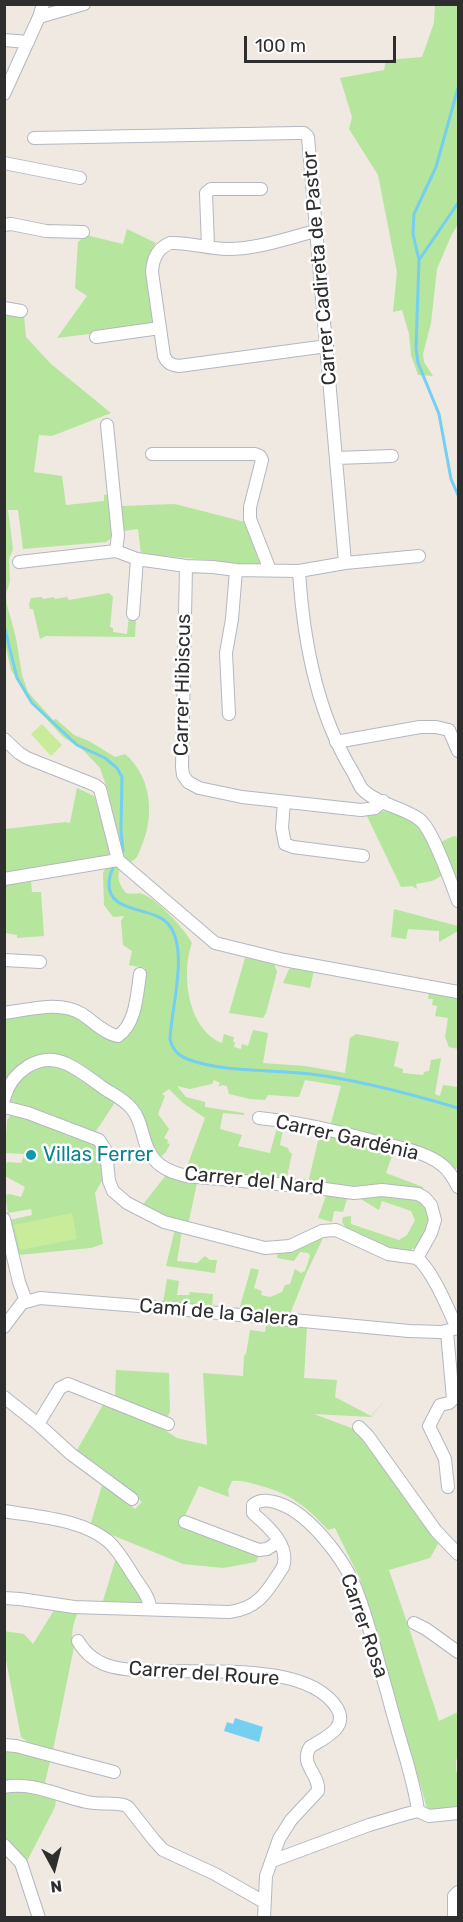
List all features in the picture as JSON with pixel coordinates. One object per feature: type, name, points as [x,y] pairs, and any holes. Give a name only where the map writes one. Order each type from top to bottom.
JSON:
[{"type":"street","points":[[4,94],[43,4]]},
{"type":"street","points":[[39,17],[84,4]]},
{"type":"street","points":[[4,40],[28,42]]},
{"type":"street","name":"Carrer Cadireta de Pastor","points":[[34,138],[304,133],[308,137],[345,563]]},
{"type":"street","points":[[4,163],[80,178]]},
{"type":"street","points":[[208,247],[206,193],[211,189],[261,189]]},
{"type":"street","points":[[4,225],[11,224],[46,231],[83,232]]},
{"type":"street","points":[[315,231],[261,246],[225,249],[170,243],[158,251],[153,260],[152,272],[160,328],[166,360],[169,364],[179,366],[327,346]]},
{"type":"street","points":[[4,308],[21,311]]},
{"type":"street","points":[[96,337],[160,328]]},
{"type":"street","points":[[107,425],[118,535],[116,551]]},
{"type":"street","points":[[152,454],[255,454],[260,456],[262,460],[250,507],[250,519],[270,570]]},
{"type":"street","points":[[336,458],[392,456]]},
{"type":"street","points":[[19,562],[116,551],[137,559],[186,566],[299,571],[345,563],[419,556]]},
{"type":"street","points":[[133,614],[137,559]]},
{"type":"street","name":"Carrer Hibiscus","points":[[186,566],[182,760],[183,775],[188,782],[199,788],[242,797],[284,802],[366,810],[375,808],[382,801]]},
{"type":"street","points":[[229,714],[226,653],[232,619],[236,570]]},
{"type":"street","points":[[299,571],[308,648],[324,709],[336,742],[362,789],[414,816],[426,826],[459,901]]},
{"type":"street","points":[[336,742],[433,726],[449,730],[459,750]]},
{"type":"street","points":[[4,739],[27,758],[100,789],[118,860],[215,943],[284,960],[459,992]]},
{"type":"street","points":[[284,802],[282,837],[285,844],[363,856]]},
{"type":"street","points":[[4,879],[118,860]]},
{"type":"street","points":[[4,960],[40,962]]},
{"type":"street","points":[[4,1013],[45,1007],[66,1008],[81,1013],[111,1034],[118,1036],[125,1029],[135,1009],[140,974]]},
{"type":"street","name":"Carrer del Nard","points":[[5,1100],[14,1077],[22,1070],[32,1064],[46,1061],[61,1062],[126,1103],[138,1119],[151,1156],[162,1166],[178,1174],[354,1193],[382,1190],[418,1194],[432,1205],[435,1220],[431,1233],[417,1258]]},
{"type":"street","points":[[5,1100],[28,1113],[99,1140],[105,1151],[109,1181],[113,1191],[137,1209],[164,1222],[265,1248],[290,1246],[322,1232],[336,1230],[388,1254],[417,1258],[424,1265],[444,1300],[454,1329],[453,1399],[449,1403],[440,1405],[429,1426],[445,1459],[448,1487]]},
{"type":"street","name":"Carrer Gardénia","points":[[259,1118],[344,1133],[426,1156],[444,1167],[459,1187]]},
{"type":"street","points":[[4,1219],[19,1282],[26,1301],[4,1327]]},
{"type":"street","name":"Camí de la Galera","points":[[26,1301],[50,1299],[425,1332],[454,1329]]},
{"type":"street","points":[[38,1424],[60,1388],[68,1384],[168,1424]]},
{"type":"street","points":[[4,1397],[71,1454],[132,1499]]},
{"type":"street","points":[[359,1427],[368,1436],[441,1538],[459,1554]]},
{"type":"street","name":"Carrer Rosa","points":[[278,1542],[273,1532],[253,1513],[255,1502],[280,1504],[302,1517],[341,1562],[352,1581],[393,1713],[418,1811]]},
{"type":"street","points":[[4,1511],[66,1522],[104,1539],[116,1550],[132,1574],[148,1599],[150,1608]]},
{"type":"street","points":[[4,1598],[74,1607],[229,1612],[249,1607],[266,1592],[283,1567],[285,1557],[278,1542],[267,1550],[259,1550],[185,1522]]},
{"type":"street","points":[[414,1623],[459,1652]]},
{"type":"street","name":"Carrer del Roure","points":[[78,1641],[84,1651],[94,1660],[113,1667],[146,1671],[234,1672],[265,1675],[304,1684],[316,1688],[328,1697],[340,1714],[338,1727],[310,1747],[306,1756],[308,1765],[318,1782],[318,1791],[282,1833],[266,1876],[264,1917]]},
{"type":"street","points":[[4,1745],[16,1746],[114,1772]]},
{"type":"street","points":[[4,1787],[12,1785],[90,1803],[124,1805],[164,1850],[215,1874],[264,1902]]},
{"type":"street","points":[[272,1861],[369,1825],[418,1811],[429,1816],[459,1813]]},
{"type":"street","points":[[4,1845],[21,1863],[39,1917]]},
{"type":"street","points":[[454,1917],[454,1896],[459,1892]]},
{"type":"green space","points":[[435,5],[458,5],[458,224],[437,269],[431,323],[423,354],[424,362],[433,376],[418,375],[411,355],[409,334],[402,310],[393,312],[397,272],[378,175],[349,129],[352,117],[340,78],[384,70],[386,60],[422,57],[434,23]]},
{"type":"green space","points":[[127,229],[156,243],[151,252],[147,272],[155,326],[57,338],[87,296],[75,288],[78,242],[86,235],[123,244]]},
{"type":"green space","points":[[5,312],[24,316],[26,337],[51,364],[111,413],[52,436],[39,435],[34,472],[62,476],[66,505],[104,501],[104,495],[110,494],[113,537],[106,542],[23,549],[18,510],[8,510],[13,549],[9,559],[10,581],[6,594],[22,675],[28,692],[53,720],[56,719],[74,735],[89,741],[115,757],[125,754],[134,763],[145,784],[149,808],[146,833],[137,857],[120,868],[118,875],[120,885],[126,893],[143,894],[158,904],[171,916],[192,943],[187,969],[187,984],[194,1013],[210,1036],[222,1043],[224,1034],[234,1037],[234,1047],[241,1049],[242,1044],[248,1046],[253,1030],[268,1033],[263,1063],[305,1066],[345,1073],[350,1038],[356,1034],[399,1042],[394,1066],[403,1069],[403,1073],[423,1075],[424,1072],[429,1071],[431,1060],[441,1058],[435,1094],[440,1096],[443,1085],[458,1087],[458,1166],[454,1173],[448,1167],[330,1127],[341,1086],[305,1080],[299,1097],[268,1095],[265,1100],[229,1094],[227,1086],[218,1087],[220,1083],[214,1080],[212,1084],[190,1089],[177,1086],[186,1097],[205,1102],[205,1107],[244,1113],[244,1115],[223,1113],[220,1129],[242,1135],[238,1146],[270,1153],[278,1124],[284,1125],[280,1145],[288,1148],[292,1154],[286,1181],[185,1172],[205,1118],[183,1103],[169,1089],[162,1094],[165,1096],[158,1114],[169,1129],[164,1138],[170,1144],[166,1152],[158,1159],[147,1135],[104,1085],[43,1059],[5,1091],[5,1017],[38,1011],[73,1013],[115,1040],[143,990],[145,968],[129,965],[132,951],[123,945],[121,921],[124,916],[113,917],[104,905],[103,873],[110,858],[30,870],[32,892],[41,892],[44,936],[17,938],[17,935],[5,933],[5,829],[70,823],[77,788],[94,796],[112,853],[112,814],[108,791],[100,768],[83,750],[63,737],[32,703],[11,670],[5,644]]},
{"type":"green space","points":[[175,504],[245,522],[261,567],[141,554],[138,529],[123,531],[122,506]]},
{"type":"green space","points":[[109,593],[113,597],[110,627],[113,628],[113,632],[127,634],[129,616],[136,617],[135,637],[46,636],[40,639],[33,609],[30,609],[31,598],[67,597],[69,600]]},
{"type":"green space","points":[[42,724],[62,745],[51,756],[31,734]]},
{"type":"green space","points":[[390,810],[413,820],[422,829],[443,875],[432,881],[416,884],[417,889],[412,886],[401,887],[366,814]]},
{"type":"green space","points":[[454,836],[458,837],[458,877],[453,878],[438,843]]},
{"type":"green space","points":[[394,909],[458,926],[458,931],[439,942],[439,931],[408,929],[406,939],[391,937]]},
{"type":"green space","points":[[245,958],[274,963],[277,972],[263,1018],[229,1013]]},
{"type":"green space","points":[[295,967],[314,971],[310,988],[283,983],[289,969]]},
{"type":"green space","points":[[429,993],[458,998],[458,1049],[449,1047],[445,1037],[448,1018],[435,1016],[437,1006],[432,1005],[433,999],[428,999]]},
{"type":"green space","points":[[52,1064],[64,1066],[116,1101],[94,1134],[10,1101],[14,1087],[31,1069]]},
{"type":"green space","points":[[14,1114],[96,1143],[101,1149],[104,1177],[95,1193],[103,1244],[91,1248],[18,1255],[9,1220],[32,1215],[31,1209],[8,1213],[5,1195],[21,1197],[25,1187],[5,1176],[5,1164],[8,1162],[21,1163],[25,1154],[5,1153],[7,1120]]},
{"type":"green space","points":[[320,1132],[394,1150],[386,1173],[423,1187],[424,1194],[308,1183]]},
{"type":"green space","points":[[166,1175],[197,1183],[188,1225],[141,1207]]},
{"type":"green space","points":[[327,1193],[348,1196],[343,1212],[334,1211],[332,1222],[318,1218]]},
{"type":"green space","points":[[380,1194],[412,1197],[425,1202],[431,1220],[418,1246],[407,1252],[388,1249],[347,1230],[342,1222],[343,1217],[351,1216],[351,1224],[399,1240],[407,1235],[415,1220],[411,1211],[382,1201],[379,1210],[359,1198]]},
{"type":"green space","points":[[72,1213],[77,1239],[20,1250],[14,1225]]},
{"type":"green space","points":[[175,1229],[182,1231],[177,1261],[197,1263],[205,1256],[210,1260],[217,1260],[215,1273],[166,1266]]},
{"type":"green space","points":[[324,1236],[290,1314],[239,1310],[251,1268],[259,1270],[254,1288],[262,1291],[261,1295],[270,1297],[282,1292],[285,1285],[290,1284],[295,1269],[301,1273],[305,1271],[310,1256],[308,1253],[300,1252],[294,1261],[277,1258],[278,1252],[300,1248]]},
{"type":"green space","points":[[167,1279],[179,1281],[177,1295],[189,1295],[190,1292],[213,1294],[212,1308],[163,1303]]},
{"type":"green space","points":[[267,1322],[307,1326],[304,1378],[337,1380],[335,1397],[371,1416],[387,1398],[371,1417],[314,1414],[354,1429],[438,1544],[430,1558],[389,1570],[439,1721],[458,1712],[456,1771],[458,1808],[432,1811],[427,1808],[367,1600],[360,1579],[335,1528],[328,1530],[290,1497],[243,1481],[232,1481],[228,1490],[229,1497],[199,1486],[180,1526],[259,1556],[256,1562],[223,1568],[183,1564],[90,1526],[103,1482],[135,1509],[142,1502],[110,1474],[77,1450],[104,1403],[115,1398],[116,1370],[169,1373],[170,1412],[161,1428],[177,1438],[207,1445],[203,1373],[243,1376],[244,1356],[250,1330],[265,1332]]},
{"type":"green space","points":[[116,1558],[144,1600],[142,1603],[102,1604]]},
{"type":"green space","points":[[56,1607],[78,1612],[73,1629],[74,1647],[53,1750],[28,1742],[21,1737],[5,1655],[4,1631],[24,1634],[33,1644]]},
{"type":"green space","points":[[5,1750],[50,1761],[44,1787],[5,1783]]},
{"type":"green space","points":[[4,1791],[24,1791],[56,1799],[55,1807],[26,1863],[5,1838]]},
{"type":"water","points":[[235,1718],[263,1727],[259,1742],[224,1731],[227,1722],[233,1724]]},
{"type":"waterway","points":[[458,88],[436,167],[414,214],[413,234],[419,260],[416,348],[418,363],[439,414],[451,479],[458,495]]},
{"type":"waterway","points":[[419,260],[458,203]]},
{"type":"waterway","points":[[4,625],[17,678],[32,703],[77,745],[105,758],[117,768],[122,777],[123,851]]},
{"type":"waterway","points":[[115,864],[109,882],[110,893],[115,900],[162,919],[169,925],[175,936],[178,964],[170,1039],[180,1056],[216,1067],[295,1072],[348,1080],[458,1108]]},
{"type":"place","name":"Villas Ferrer","points":[[31,1155]]}]
